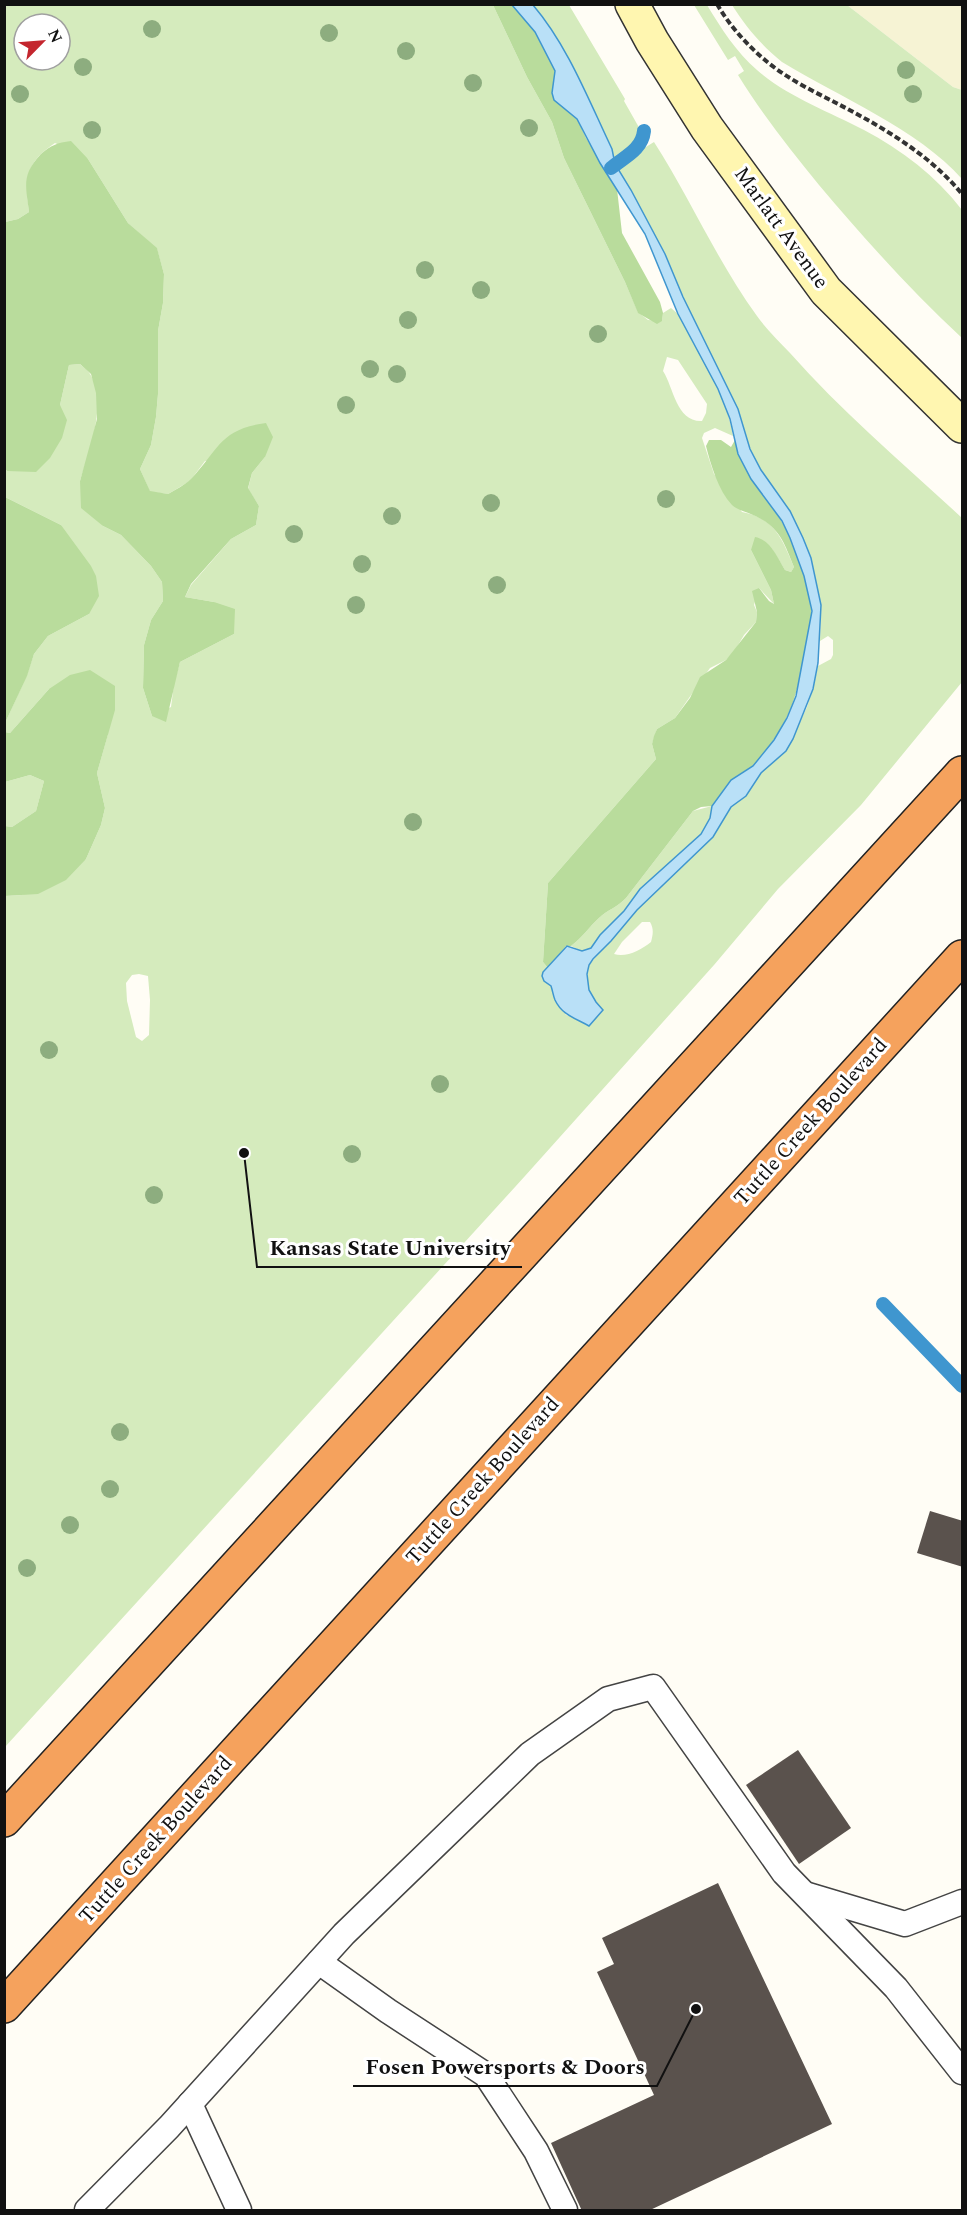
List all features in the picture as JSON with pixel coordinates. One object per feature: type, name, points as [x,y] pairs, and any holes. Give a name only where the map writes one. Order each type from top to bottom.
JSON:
[{"type":"highway","points":[[4,1820],[963,773]]},
{"type":"highway","name":"Tuttle Creek Boulevard","points":[[4,2006],[963,957]]},
{"type":"main road","name":"Marlatt Avenue","points":[[632,4],[652,41],[707,128],[826,291],[963,426]]},
{"type":"lane","points":[[87,2211],[190,2104],[344,1934],[530,1754],[608,1699],[653,1687],[784,1873],[896,1988],[963,2072]]},
{"type":"lane","points":[[806,1895],[905,1924],[963,1902]]},
{"type":"lane","points":[[319,1962],[388,2011],[486,2075],[536,2151],[565,2211]]},
{"type":"lane","points":[[190,2104],[239,2211]]},
{"type":"path","points":[[717,4],[725,18],[766,61],[795,81],[871,121],[899,139],[923,156],[963,194]]},
{"type":"shaded area","points":[[847,5],[962,5],[962,90],[953,87]]},
{"type":"green space","points":[[4,5],[493,5],[527,77],[552,122],[564,158],[638,312],[648,320],[662,321],[663,313],[671,308],[678,314],[718,388],[733,436],[715,428],[704,433],[702,438],[714,474],[742,512],[762,519],[776,531],[794,567],[791,572],[785,570],[772,549],[751,550],[771,590],[774,604],[759,588],[754,605],[757,612],[756,622],[726,660],[710,668],[675,718],[657,729],[652,744],[656,759],[548,883],[543,962],[548,968],[543,972],[544,981],[551,986],[566,1015],[589,1026],[603,1010],[589,990],[587,981],[589,965],[637,910],[713,837],[731,807],[746,796],[761,773],[786,751],[807,707],[818,666],[831,659],[833,655],[833,640],[828,636],[820,641],[821,605],[811,558],[790,511],[761,470],[750,449],[738,409],[683,297],[665,254],[615,164],[612,149],[577,74],[557,38],[533,5],[569,5],[625,99],[641,131],[640,136],[623,156],[623,161],[654,142],[729,273],[764,326],[852,417],[962,518],[962,682],[861,805],[778,889],[714,965],[525,1176],[5,1747],[5,896],[22,895],[86,859],[101,825],[105,808],[97,773],[108,734],[49,689],[10,733],[5,732],[5,723],[34,654],[48,636],[89,614],[61,525],[5,497],[5,469],[7,471],[60,405],[69,365],[80,364],[90,374],[95,385],[97,412],[80,481],[103,526],[121,535],[151,566],[162,582],[163,601],[151,620],[144,645],[143,688],[152,716],[171,707],[180,662],[234,634],[214,602],[185,597],[191,585],[231,539],[256,525],[259,506],[248,489],[252,473],[265,457],[205,461],[190,481],[168,494],[150,492],[140,469],[151,445],[158,394],[158,331],[163,303],[164,274],[157,249],[128,223],[88,159],[55,143],[38,158],[29,173],[27,190],[29,212],[18,219],[5,222]],"holes":[[[667,357],[678,360],[707,404],[702,421],[686,416],[677,403],[663,371]],[[642,922],[650,922],[653,934],[651,942],[628,954],[614,954],[622,942]],[[132,975],[148,976],[150,1000],[149,1035],[142,1041],[136,1037],[127,1001],[126,983]]]},
{"type":"green space","points":[[493,5],[512,5],[535,32],[555,71],[554,84],[617,189],[622,233],[660,302],[663,313],[662,321],[657,324],[638,313],[564,158],[552,122],[527,77]]},
{"type":"green space","points":[[694,5],[707,5],[736,48],[769,80],[795,96],[892,146],[930,175],[962,210],[962,338],[888,264],[819,185],[757,104],[738,75],[744,71],[735,56],[728,60]]},
{"type":"green space","points":[[732,5],[847,5],[953,87],[962,90],[962,179],[944,161],[901,129],[782,62],[754,35]]},
{"type":"green space","points":[[71,141],[88,159],[128,223],[157,248],[164,274],[163,303],[158,331],[156,417],[151,445],[140,469],[150,491],[168,494],[183,485],[191,479],[229,435],[239,430],[266,423],[273,437],[265,457],[252,473],[248,488],[259,506],[256,525],[231,539],[191,584],[185,597],[214,602],[235,609],[234,634],[180,662],[166,722],[152,716],[143,688],[144,645],[151,620],[163,601],[162,582],[151,566],[121,535],[103,526],[81,508],[80,481],[97,419],[96,393],[91,374],[80,364],[69,365],[60,405],[67,420],[62,438],[50,458],[36,472],[5,469],[5,222],[18,219],[29,212],[26,181],[35,161],[51,146]]},
{"type":"green space","points":[[709,440],[721,440],[731,447],[735,440],[745,467],[784,526],[801,564],[811,614],[796,692],[780,730],[760,758],[722,793],[712,806],[701,807],[693,811],[626,898],[602,915],[575,943],[566,946],[548,968],[543,962],[548,883],[656,759],[652,744],[657,729],[675,718],[690,698],[700,677],[726,660],[756,622],[757,612],[752,591],[759,588],[774,604],[771,590],[751,550],[755,537],[769,545],[785,570],[791,572],[794,567],[775,530],[762,519],[735,507],[727,499],[710,461],[706,446]]},
{"type":"green space","points":[[5,497],[61,525],[91,566],[96,576],[99,596],[89,614],[48,636],[34,654],[27,676],[5,723]]},
{"type":"green space","points":[[90,670],[115,686],[115,710],[97,773],[105,808],[101,825],[86,859],[66,880],[38,894],[5,896],[5,826],[12,827],[36,811],[44,781],[30,775],[5,782],[5,732],[10,733],[49,689],[70,675]]},
{"type":"green space","points":[[30,775],[44,781],[36,811],[12,827],[5,826],[5,782]]},
{"type":"green space","points":[[712,806],[710,818],[701,834],[640,889],[591,948],[582,951],[571,946],[595,921],[626,898],[693,811]]},
{"type":"water","points":[[512,5],[533,5],[557,38],[577,74],[612,149],[615,164],[665,254],[683,297],[738,409],[750,449],[761,470],[790,511],[803,538],[811,558],[821,605],[818,663],[813,689],[793,739],[786,751],[761,773],[746,796],[731,807],[713,837],[637,910],[593,959],[587,974],[589,990],[603,1010],[589,1026],[569,1016],[561,1009],[555,1000],[551,986],[544,981],[543,972],[567,946],[582,951],[591,948],[640,889],[701,834],[710,818],[712,806],[731,780],[753,766],[774,740],[796,696],[812,611],[804,576],[790,538],[782,521],[751,479],[738,454],[730,419],[718,389],[678,314],[645,234],[600,163],[577,119],[554,100],[552,93],[555,71],[535,32]]},
{"type":"building","points":[[930,1511],[963,1521],[963,1567],[917,1553]]},
{"type":"building","points":[[798,1750],[851,1828],[799,1864],[746,1785]]},
{"type":"building","points":[[718,1883],[832,2124],[648,2211],[582,2211],[551,2143],[654,2095],[597,1972],[614,1964],[602,1938]]},
{"type":"waterway","points":[[611,168],[636,148],[643,138],[644,131]]},
{"type":"waterway","points":[[883,1304],[962,1386]]},
{"type":"place","name":"Kansas State University","points":[[244,1153]]},
{"type":"place","name":"Fosen Powersports & Doors","points":[[696,2009]]}]
